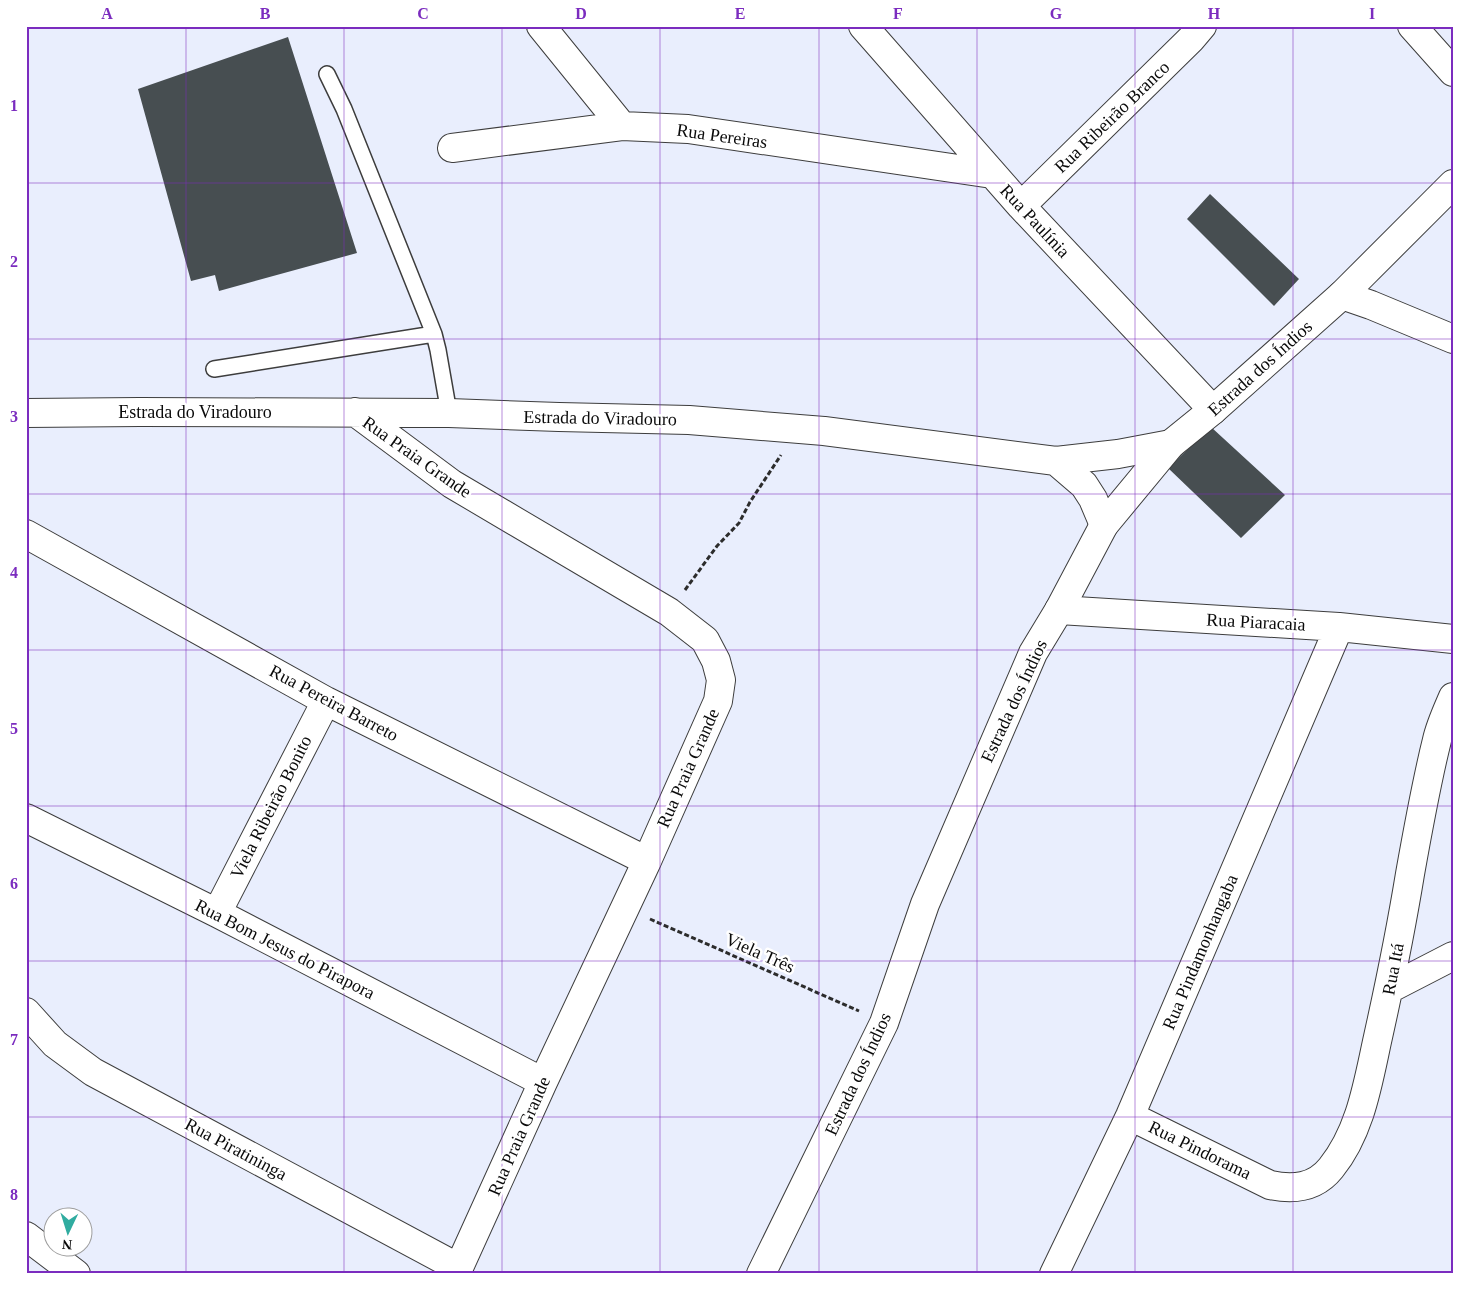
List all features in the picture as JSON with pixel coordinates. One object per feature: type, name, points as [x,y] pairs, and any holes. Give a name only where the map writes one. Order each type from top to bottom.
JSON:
[{"type":"street","points":[[541,26],[622,126]]},
{"type":"street","name":"Rua Paulínia","points":[[863,26],[1021,206],[1213,410]]},
{"type":"street","points":[[1412,26],[1453,72]]},
{"type":"street","name":"Rua Ribeirão Branco","points":[[1021,206],[1191,31]]},
{"type":"street","name":"Rua Pereiras","points":[[452,148],[622,126],[688,129],[992,174]]},
{"type":"street","name":"Estrada dos Índios","points":[[762,1274],[884,1023],[929,895],[1033,652],[1059,610],[1104,525],[1171,444],[1213,410],[1342,295],[1453,184]]},
{"type":"street","points":[[1342,295],[1453,338]]},
{"type":"street","name":"Estrada do Viradouro","points":[[26,413],[355,412],[690,420],[798,429],[1056,461],[1118,454],[1171,444]]},
{"type":"street","name":"Rua Praia Grande","points":[[355,412],[452,484],[669,612],[705,640],[716,661],[722,680],[718,702],[648,861],[624,908],[543,1082],[458,1271]]},
{"type":"street","points":[[1056,461],[1084,485],[1093,499],[1104,525]]},
{"type":"street","name":"Rua Pereira Barreto","points":[[26,534],[326,701],[648,861]]},
{"type":"street","name":"Rua Piaracaia","points":[[1059,610],[1339,627],[1453,639]]},
{"type":"street","name":"Rua Pindamonhangaba","points":[[1054,1274],[1130,1116],[1339,627]]},
{"type":"street","name":"Rua Itá","points":[[1270,1185],[1298,1188],[1314,1182],[1330,1170],[1348,1144],[1363,1104],[1389,989],[1437,738],[1453,697]]},
{"type":"street","name":"Viela Ribeirão Bonito","points":[[217,913],[326,701]]},
{"type":"street","name":"Rua Bom Jesus do Pirapora","points":[[26,818],[217,913],[543,1082]]},
{"type":"street","points":[[1389,989],[1453,956]]},
{"type":"street","name":"Rua Piratininga","points":[[26,1012],[55,1044],[93,1072],[458,1271]]},
{"type":"street","name":"Rua Pindorama","points":[[1130,1116],[1270,1185]]},
{"type":"street","points":[[26,1236],[76,1274]]},
{"type":"lane","points":[[327,74],[344,109],[434,334],[449,413]]},
{"type":"lane","points":[[214,369],[434,334]]},
{"type":"path","points":[[669,612],[717,546],[740,523],[750,502],[798,429]]},
{"type":"path","name":"Viela Três","points":[[624,908],[884,1023]]},
{"type":"building","points":[[288,37],[357,253],[219,291],[215,275],[191,281],[138,89]]},
{"type":"building","points":[[1210,194],[1299,279],[1274,306],[1187,219]]},
{"type":"building","points":[[1211,427],[1285,495],[1241,538],[1168,468]]}]
